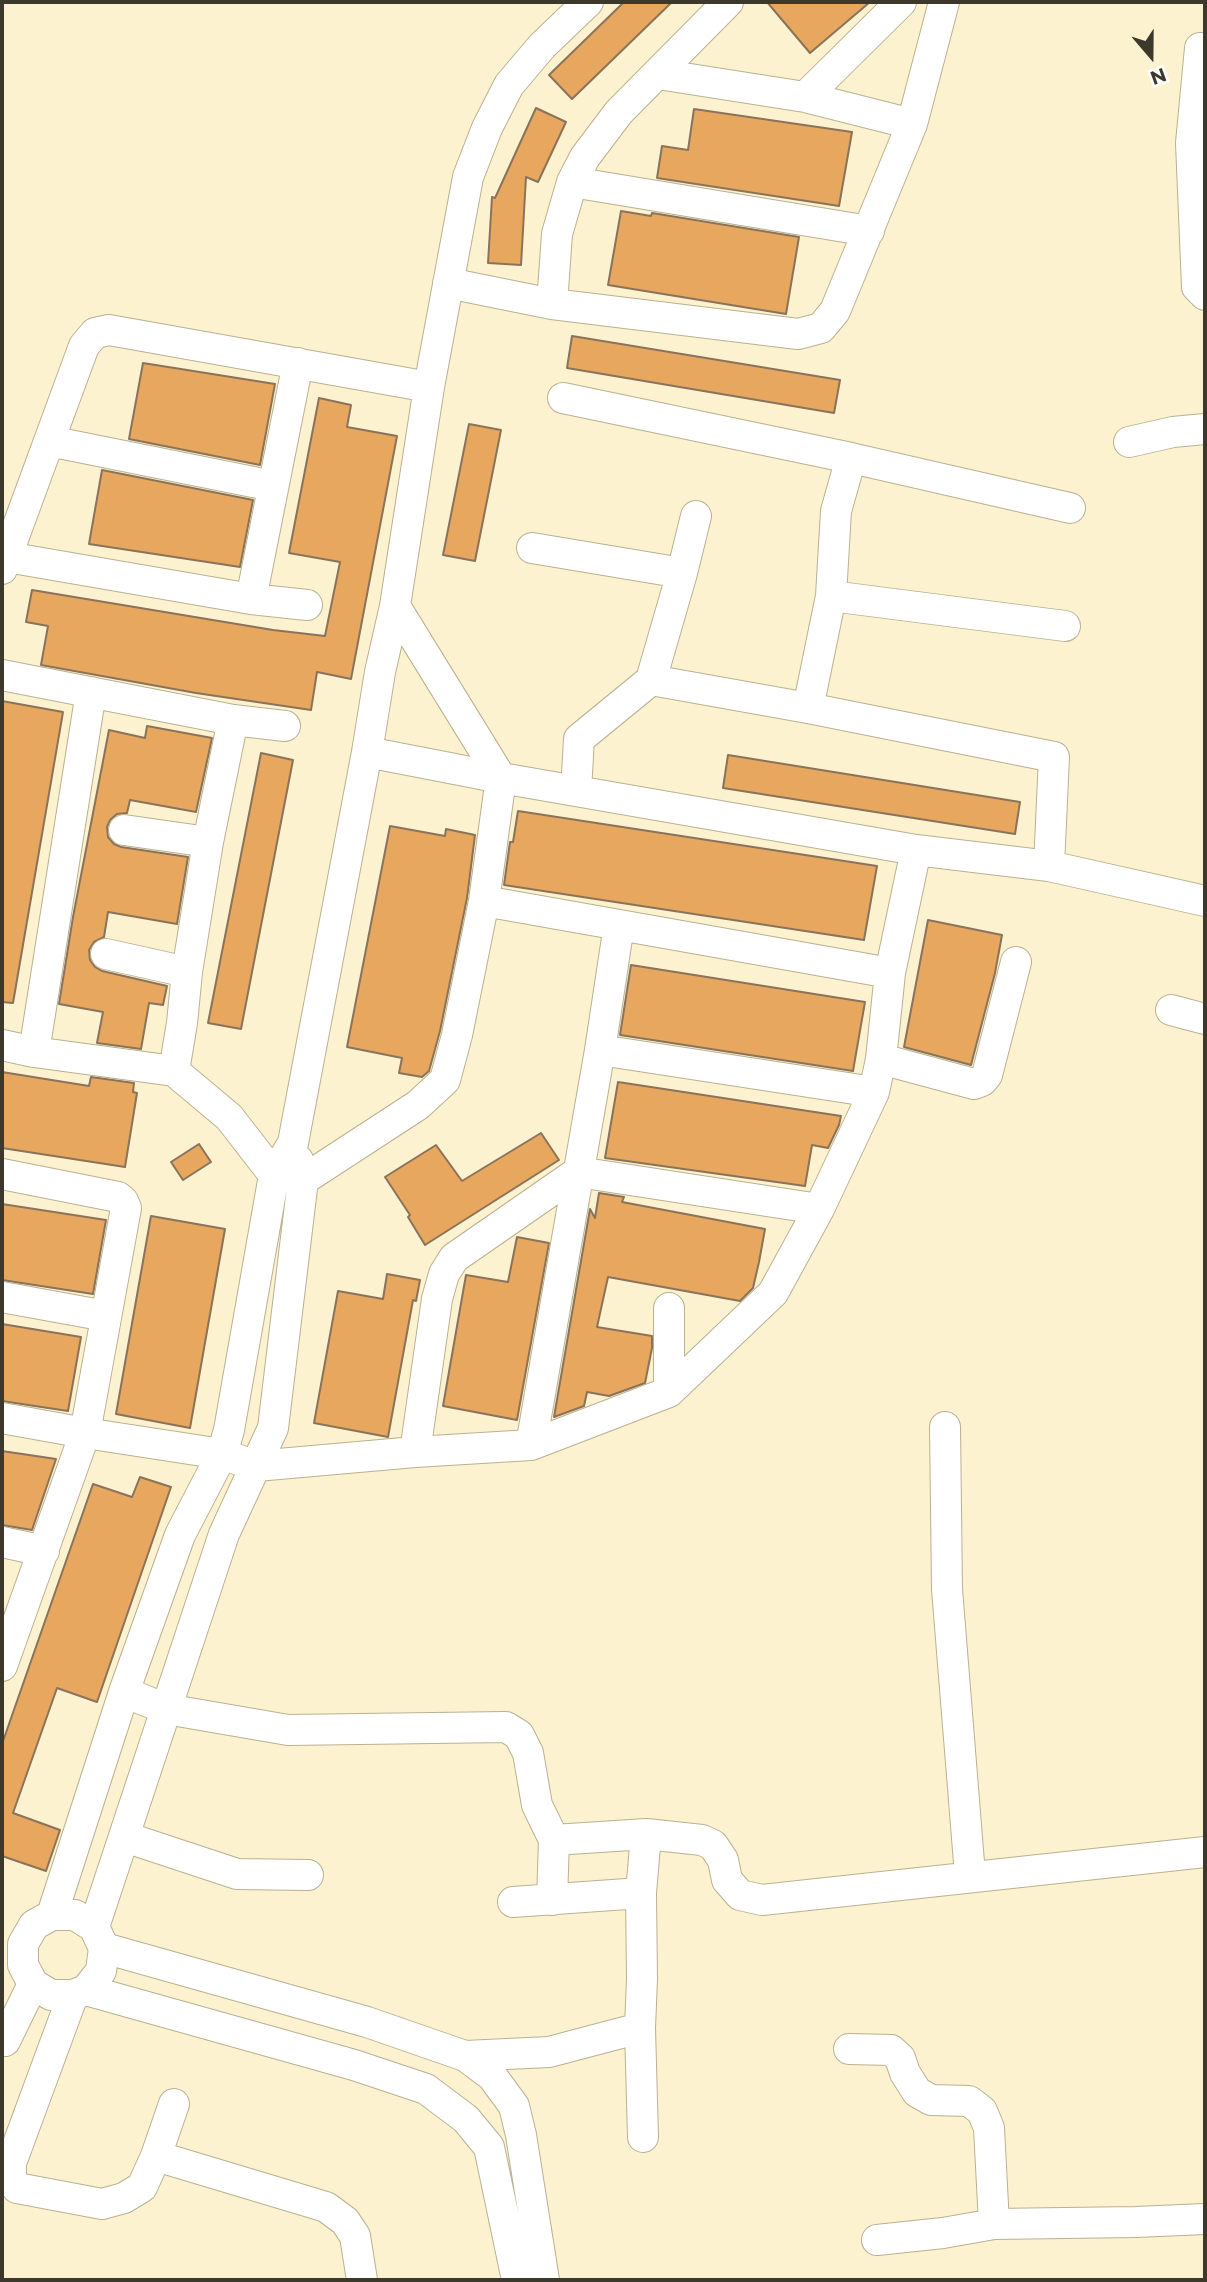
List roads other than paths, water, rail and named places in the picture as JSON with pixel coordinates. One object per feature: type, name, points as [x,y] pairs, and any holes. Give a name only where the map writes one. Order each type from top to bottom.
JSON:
[{"type":"street","points":[[52,1915],[124,1692],[180,1535],[222,1454],[229,1430],[274,1175],[293,1143],[380,672],[395,606],[429,387],[468,177],[509,85],[542,46],[588,2]]},
{"type":"street","points":[[552,304],[557,234],[572,182],[585,157],[619,112],[727,2]]},
{"type":"street","points":[[805,97],[901,2]]},
{"type":"street","points":[[448,283],[552,304],[798,334],[821,328],[835,312],[912,124],[944,2]]},
{"type":"street","points":[[1200,48],[1191,143],[1196,286],[1205,295]]},
{"type":"street","points":[[658,74],[805,97],[912,124]]},
{"type":"street","points":[[572,182],[869,231]]},
{"type":"street","points":[[307,605],[4,563],[84,346],[94,333],[109,330],[429,387]]},
{"type":"street","points":[[251,599],[298,363]]},
{"type":"street","points":[[563,398],[850,458],[1070,508]]},
{"type":"street","points":[[1129,442],[1205,429]]},
{"type":"street","points":[[50,441],[273,486]]},
{"type":"street","points":[[808,708],[831,596],[836,511],[850,458]]},
{"type":"street","points":[[576,790],[579,739],[651,680],[696,516]]},
{"type":"street","points":[[532,548],[682,573]]},
{"type":"street","points":[[831,596],[1065,626]]},
{"type":"street","points":[[2,1045],[34,1052],[174,1070],[229,1117],[274,1175],[303,1180],[418,1105],[445,1080],[484,901],[501,778],[395,606]]},
{"type":"street","points":[[2,675],[233,720],[285,726]]},
{"type":"street","points":[[651,680],[1054,757],[1049,866]]},
{"type":"street","points":[[34,1052],[91,692]]},
{"type":"street","points":[[174,1070],[208,842],[233,720]]},
{"type":"street","points":[[367,752],[916,850],[1049,866],[1205,901]]},
{"type":"street","points":[[124,830],[208,842]]},
{"type":"street","points":[[2,1418],[222,1454],[256,1466],[531,1445],[670,1392],[773,1293],[819,1209],[874,1092],[881,1059],[890,973],[916,850]]},
{"type":"street","points":[[484,901],[890,973]]},
{"type":"street","points":[[531,1445],[600,1050],[619,925]]},
{"type":"street","points":[[106,954],[187,972]]},
{"type":"street","points":[[881,1059],[974,1084],[982,1081],[988,1075],[1016,962]]},
{"type":"street","points":[[1171,1010],[1205,1019]]},
{"type":"street","points":[[600,1050],[874,1092]]},
{"type":"street","points":[[174,2104],[142,2187],[124,2198],[102,2204],[17,2188],[11,2180],[11,2163],[79,1993],[101,1972],[99,1938],[125,1837],[224,1534],[273,1428],[303,1180],[293,1143]]},
{"type":"street","points":[[415,1452],[437,1299],[444,1274],[454,1258],[578,1172],[819,1209]]},
{"type":"street","points":[[2,1174],[118,1197],[126,1208],[85,1433],[2,1666]]},
{"type":"street","points":[[2,1297],[106,1316]]},
{"type":"street","points":[[669,1308],[670,1392]]},
{"type":"street","points":[[945,1427],[947,1589],[970,1875]]},
{"type":"street","points":[[2,1542],[44,1550]]},
{"type":"street","points":[[124,1692],[166,1709],[288,1730],[506,1727],[520,1735],[528,1753],[537,1805],[554,1840],[552,1900]]},
{"type":"street","points":[[643,2137],[640,2028],[641,1893],[646,1834]]},
{"type":"street","points":[[554,1840],[646,1834],[702,1840],[713,1845],[723,1860],[727,1880],[740,1895],[761,1899],[1205,1852]]},
{"type":"street","points":[[125,1837],[237,1874],[308,1875]]},
{"type":"street","points":[[513,1902],[641,1893]]},
{"type":"street","points":[[517,2280],[489,2147],[466,2119],[426,2089],[355,2065],[79,1993],[51,1995],[33,1984],[23,1965],[23,1944],[34,1926],[52,1915],[75,1915],[99,1938],[367,2022],[465,2056],[492,2076],[514,2106],[544,2280]]},
{"type":"street","points":[[5,2041],[33,1984]]},
{"type":"street","points":[[355,2065],[367,2022]]},
{"type":"street","points":[[465,2056],[549,2052],[640,2028]]},
{"type":"street","points":[[849,2049],[891,2050],[900,2058],[905,2073],[917,2092],[931,2100],[969,2101],[982,2111],[989,2128],[994,2224]]},
{"type":"street","points":[[156,2156],[326,2207],[345,2221],[355,2236],[362,2280]]},
{"type":"street","points":[[877,2240],[994,2224],[1205,2218]]}]
